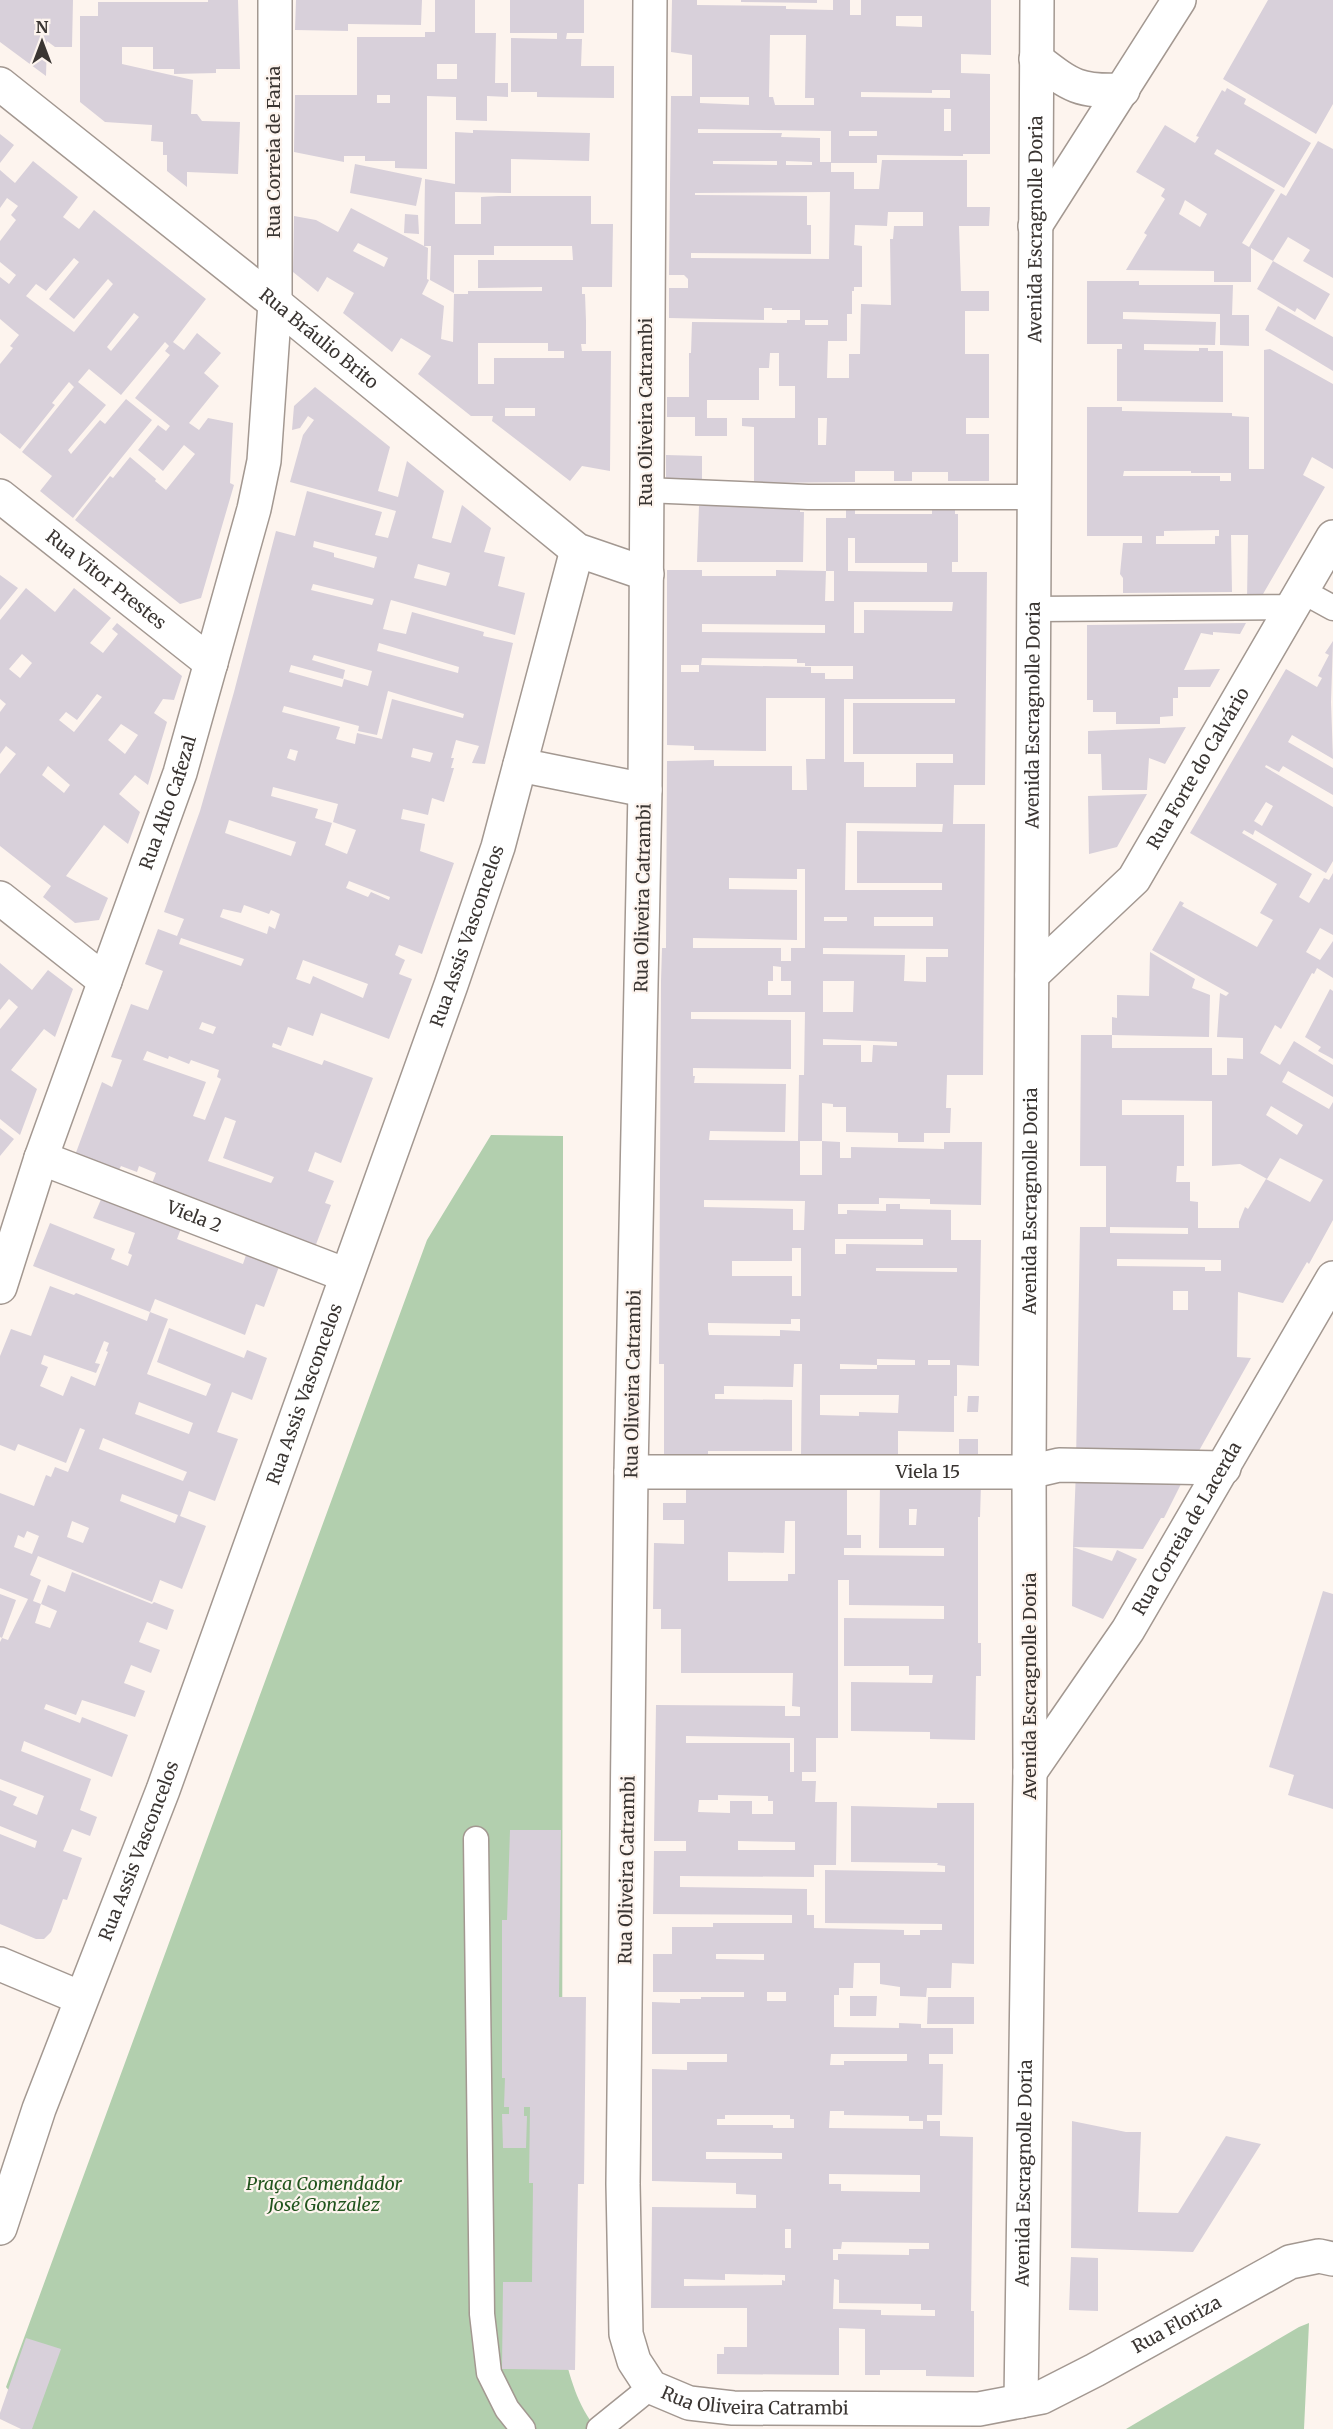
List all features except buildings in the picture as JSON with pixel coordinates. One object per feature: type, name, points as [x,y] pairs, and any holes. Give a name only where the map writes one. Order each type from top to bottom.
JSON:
[{"type":"street","name":"Rua Correia de Faria","points":[[274,0],[275,303]]},
{"type":"street","name":"Rua Oliveira Catrambi","points":[[650,0],[645,490],[645,790],[631,1472],[623,2184],[626,2334],[634,2361],[651,2387],[689,2403],[733,2408],[979,2409],[1021,2401]]},
{"type":"street","name":"Avenida Escragnolle Doria","points":[[1021,2401],[1030,1772],[1029,1472],[1037,0]]},
{"type":"street","points":[[1035,226],[1179,0]]},
{"type":"street","points":[[1036,59],[1066,82],[1092,91],[1123,90]]},
{"type":"street","name":"Rua Bráulio Brito","points":[[0,84],[275,303],[577,550],[646,574]]},
{"type":"street","name":"Rua Alto Cafezal","points":[[1,1283],[40,1158],[180,773],[211,663],[254,509],[264,462],[275,303]]},
{"type":"street","name":"Rua Vitor Prestes","points":[[0,496],[211,663]]},
{"type":"street","name":"Rua Forte do Calvário","points":[[1032,975],[1134,879],[1333,537]]},
{"type":"street","name":"Rua Assis Vasconcelos","points":[[0,2228],[39,2109],[163,1790],[498,847],[577,550]]},
{"type":"street","points":[[520,765],[645,790]]},
{"type":"street","points":[[0,898],[105,981]]},
{"type":"street","name":"Viela 2","points":[[40,1158],[346,1275]]},
{"type":"street","name":"Rua Correia de Lacerda","points":[[1030,1772],[1128,1630],[1331,1287]]},
{"type":"street","name":"Viela 15","points":[[631,1472],[1029,1472],[1059,1465],[1224,1468]]},
{"type":"street","points":[[0,1964],[81,1998]]},
{"type":"street","name":"Rua Floriza","points":[[1021,2401],[1042,2397],[1095,2370],[1290,2262],[1319,2256],[1333,2259]]},
{"type":"lane","points":[[645,490],[808,497],[1034,497]]},
{"type":"lane","points":[[1034,609],[1297,599],[1333,608]]},
{"type":"lane","points":[[476,1839],[482,2314],[489,2373],[507,2409],[523,2429]]},
{"type":"lane","points":[[599,2429],[651,2387]]},
{"type":"green space","name":"Praça Comendador José Gonzalez","points":[[491,1135],[563,1136],[562,2346],[579,2401],[597,2429],[27,2429],[32,2418],[6,2387],[427,1240]]},
{"type":"green space","points":[[1309,2323],[1304,2429],[1126,2429],[1299,2327]]}]
